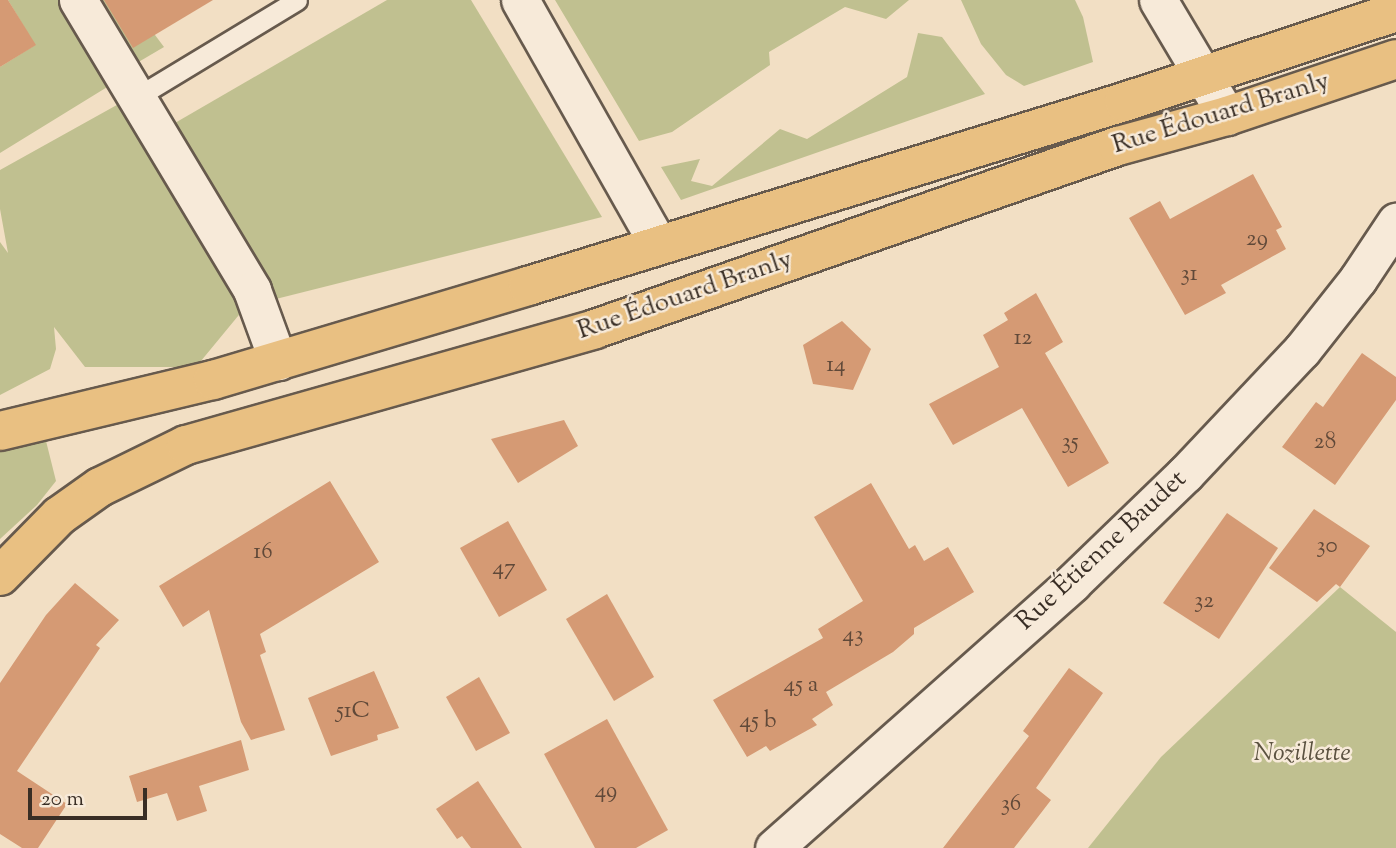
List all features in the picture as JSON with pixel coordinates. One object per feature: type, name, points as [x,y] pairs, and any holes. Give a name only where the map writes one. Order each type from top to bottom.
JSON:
[{"type":"main road","name":"Rue Édouard Branly","points":[[0,431],[214,380],[278,361],[1203,75],[1396,12]]},
{"type":"main road","name":"Rue Édouard Branly","points":[[0,576],[59,516],[100,487],[186,445],[595,329],[1118,146],[1227,116],[1396,59]]},
{"type":"street","points":[[78,0],[252,289],[278,361]]},
{"type":"street","points":[[520,0],[658,244]]},
{"type":"street","points":[[1158,0],[1227,116]]},
{"type":"street","name":"Rue Étienne Baudet","points":[[774,848],[1072,583],[1185,474],[1302,350],[1358,279],[1396,222]]},
{"type":"lane","points":[[137,97],[297,0]]},
{"type":"green space","points":[[8,0],[68,0],[117,81],[0,153],[0,67],[35,45]]},
{"type":"green space","points":[[89,0],[109,0],[155,35],[164,47],[130,67]]},
{"type":"green space","points":[[387,0],[471,0],[602,217],[264,302],[168,127]]},
{"type":"green space","points":[[555,0],[909,0],[886,19],[845,7],[769,52],[770,65],[672,132],[639,141]]},
{"type":"green space","points":[[961,0],[1075,0],[1083,17],[1093,62],[1024,86],[1006,75],[981,44]]},
{"type":"green space","points":[[918,33],[942,37],[985,94],[681,200],[661,167],[700,159],[691,181],[712,186],[780,129],[807,139],[907,77]]},
{"type":"green space","points":[[124,101],[243,310],[196,367],[85,367],[54,327],[56,349],[50,369],[0,395],[0,242],[8,253],[0,209],[0,170]]},
{"type":"green space","points":[[45,437],[56,481],[37,505],[0,539],[0,450]]},
{"type":"green space","name":"Nozillette","points":[[1340,587],[1396,632],[1396,848],[1088,848],[1161,757]]},
{"type":"building","points":[[0,0],[8,0],[36,45],[0,67]]},
{"type":"building","points":[[104,0],[213,0],[133,48]]},
{"type":"building","points":[[1253,174],[1282,227],[1276,230],[1286,249],[1221,285],[1226,293],[1185,315],[1129,218],[1160,201],[1170,219]]},
{"type":"building","points":[[1036,293],[1063,342],[1045,353],[1109,463],[1068,487],[1022,408],[953,445],[929,404],[999,367],[983,335],[1008,320],[1004,313]]},
{"type":"building","points":[[842,321],[871,349],[853,390],[813,384],[803,345]]},
{"type":"building","points":[[1362,353],[1396,377],[1396,400],[1335,485],[1282,447],[1316,402],[1323,407]]},
{"type":"building","points":[[564,420],[578,446],[518,483],[491,439]]},
{"type":"building","points":[[330,481],[379,562],[260,634],[266,652],[260,655],[285,730],[251,740],[241,722],[209,610],[183,627],[159,586]]},
{"type":"building","points":[[871,483],[909,549],[915,545],[924,561],[948,547],[974,592],[914,628],[914,634],[893,652],[826,692],[833,705],[812,719],[817,725],[770,751],[766,746],[747,757],[713,700],[823,638],[818,629],[863,601],[814,517]]},
{"type":"building","points":[[1314,509],[1370,546],[1340,587],[1336,584],[1317,602],[1269,568]]},
{"type":"building","points":[[1227,513],[1278,548],[1219,639],[1163,603]]},
{"type":"building","points":[[508,521],[547,590],[499,617],[460,548]]},
{"type":"building","points":[[75,583],[119,620],[96,645],[100,648],[17,771],[67,804],[38,848],[22,848],[0,834],[0,683],[46,615]]},
{"type":"building","points":[[607,594],[654,677],[614,701],[566,619]]},
{"type":"building","points":[[1069,668],[1103,693],[1036,788],[1051,800],[1014,848],[943,848],[1029,736],[1023,731]]},
{"type":"building","points":[[374,671],[399,728],[377,735],[378,740],[331,756],[308,698]]},
{"type":"building","points":[[479,677],[510,733],[476,751],[446,697]]},
{"type":"building","points":[[607,719],[668,830],[636,848],[595,848],[544,754]]},
{"type":"building","points":[[241,740],[249,770],[199,786],[207,811],[177,821],[167,793],[137,802],[129,776]]},
{"type":"building","points":[[478,781],[522,848],[471,848],[462,836],[457,839],[436,809]]}]
